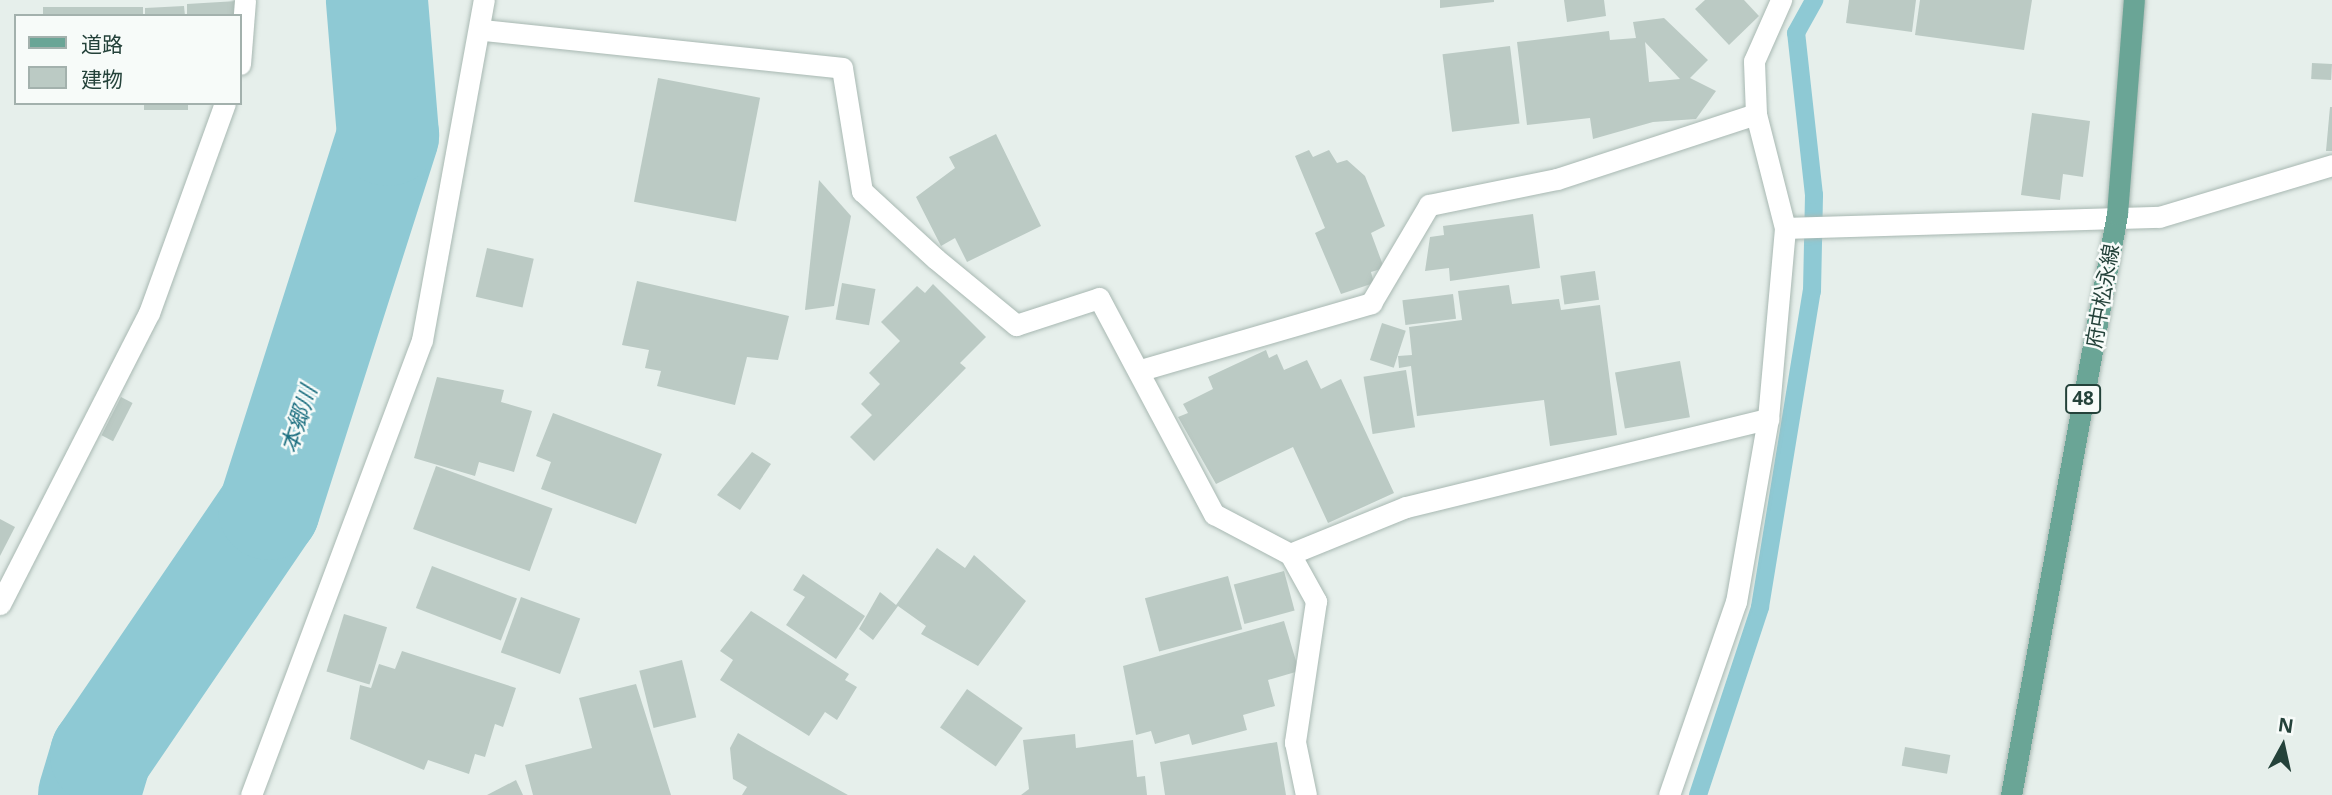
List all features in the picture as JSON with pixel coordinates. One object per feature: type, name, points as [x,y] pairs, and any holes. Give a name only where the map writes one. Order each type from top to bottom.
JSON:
[{"type":"main road","name":"府中松永線","points":[[2011,795],[2117,214],[2134,0]]},
{"type":"street","points":[[242,38],[245,0]]},
{"type":"street","points":[[251,795],[422,340],[483,30],[484,0]]},
{"type":"street","points":[[1669,795],[1736,602],[1769,419],[1785,228],[1756,114],[1754,61],[1781,0]]},
{"type":"street","points":[[483,30],[842,68],[862,191],[1016,325],[1099,298],[1141,370],[1214,514],[1290,554],[1316,601],[1295,742],[1306,795]]},
{"type":"street","points":[[0,604],[149,313],[224,105]]},
{"type":"street","points":[[1141,370],[1371,303],[1429,205],[1557,179],[1756,114]]},
{"type":"street","points":[[1785,228],[2117,214],[2159,217],[2332,165]]},
{"type":"street","points":[[1290,554],[1406,507],[1769,419]]},
{"type":"building","points":[[1440,0],[1494,0],[1494,2],[1440,8]]},
{"type":"building","points":[[1564,0],[1604,0],[1606,16],[1567,22]]},
{"type":"building","points":[[1705,0],[1744,0],[1759,16],[1729,45],[1695,9]]},
{"type":"building","points":[[1849,0],[1916,0],[1912,32],[1846,23]]},
{"type":"building","points":[[1920,0],[2032,0],[2024,50],[1915,35]]},
{"type":"building","points":[[237,1],[238,14],[187,14],[187,4]]},
{"type":"building","points":[[184,6],[185,14],[145,14],[145,8]]},
{"type":"building","points":[[43,7],[143,7],[143,14],[43,14]]},
{"type":"building","points":[[1664,18],[1708,60],[1690,78],[1716,91],[1696,119],[1653,122],[1593,139],[1590,118],[1527,125],[1517,42],[1609,31],[1610,40],[1636,38],[1633,22]],"holes":[[[1645,42],[1680,79],[1649,82]]]},
{"type":"building","points":[[1510,46],[1520,123],[1452,132],[1443,54]]},
{"type":"building","points":[[2312,63],[2332,64],[2331,80],[2311,79]]},
{"type":"building","points":[[658,78],[760,98],[736,222],[634,202]]},
{"type":"building","points":[[144,105],[188,105],[188,110],[144,110]]},
{"type":"building","points":[[2330,107],[2332,151],[2326,151]]},
{"type":"building","points":[[2032,113],[2090,121],[2083,177],[2063,174],[2060,200],[2021,195]]},
{"type":"building","points":[[996,134],[1041,226],[967,262],[955,238],[941,246],[916,197],[955,168],[949,157]]},
{"type":"building","points":[[1309,150],[1313,157],[1329,150],[1337,163],[1347,160],[1365,176],[1385,226],[1371,233],[1384,268],[1371,272],[1374,283],[1341,294],[1315,233],[1325,228],[1295,156]]},
{"type":"building","points":[[819,180],[851,216],[834,306],[805,310]]},
{"type":"building","points":[[1533,214],[1540,268],[1450,281],[1449,268],[1425,271],[1430,237],[1444,235],[1443,226]]},
{"type":"building","points":[[487,248],[534,259],[523,308],[476,297]]},
{"type":"building","points":[[1595,271],[1599,300],[1564,305],[1560,276]]},
{"type":"building","points":[[637,281],[789,316],[778,360],[747,357],[735,405],[657,386],[661,371],[645,368],[649,350],[622,345]]},
{"type":"building","points":[[842,283],[875,289],[869,325],[836,319]]},
{"type":"building","points":[[933,284],[986,337],[960,363],[966,368],[874,461],[850,437],[872,415],[861,404],[880,384],[869,373],[900,341],[881,322],[917,286],[925,293]]},
{"type":"building","points":[[1509,285],[1512,304],[1559,299],[1561,310],[1600,305],[1617,435],[1550,446],[1544,400],[1417,416],[1411,366],[1399,368],[1398,356],[1412,355],[1409,327],[1462,320],[1458,291]]},
{"type":"building","points":[[1453,294],[1456,319],[1405,325],[1402,300]]},
{"type":"building","points":[[1382,323],[1406,331],[1394,368],[1370,360]]},
{"type":"building","points":[[1266,350],[1269,358],[1277,354],[1284,370],[1307,360],[1321,389],[1341,379],[1394,493],[1328,523],[1293,447],[1216,484],[1178,417],[1188,413],[1183,404],[1213,389],[1208,377]]},
{"type":"building","points":[[1680,361],[1690,417],[1625,429],[1615,372]]},
{"type":"building","points":[[1406,370],[1415,427],[1373,434],[1364,377]]},
{"type":"building","points":[[437,377],[504,390],[501,402],[532,411],[514,472],[479,462],[475,476],[414,458]]},
{"type":"building","points":[[121,397],[133,403],[113,441],[101,435]]},
{"type":"building","points":[[553,413],[662,454],[636,524],[541,489],[551,462],[536,456]]},
{"type":"building","points":[[752,452],[771,464],[740,510],[717,495]]},
{"type":"building","points":[[436,466],[553,508],[530,571],[413,529]]},
{"type":"building","points":[[0,519],[15,527],[0,556]]},
{"type":"building","points":[[937,548],[965,568],[974,555],[1026,601],[978,666],[921,634],[926,626],[898,606],[873,640],[859,629],[880,592],[896,605]]},
{"type":"building","points":[[432,566],[517,599],[501,641],[416,608]]},
{"type":"building","points":[[1284,571],[1295,611],[1244,624],[1234,584]]},
{"type":"building","points":[[803,574],[865,616],[836,659],[786,625],[805,597],[793,590]]},
{"type":"building","points":[[1228,576],[1242,629],[1159,651],[1145,598]]},
{"type":"building","points":[[521,597],[580,619],[560,674],[501,652]]},
{"type":"building","points":[[751,611],[849,674],[845,680],[857,687],[837,720],[825,712],[809,736],[720,680],[733,660],[720,651]]},
{"type":"building","points":[[344,614],[387,627],[369,685],[326,671]]},
{"type":"building","points":[[1284,621],[1299,671],[1268,680],[1275,706],[1243,715],[1247,730],[1192,745],[1189,734],[1155,744],[1151,731],[1136,735],[1123,666]]},
{"type":"building","points":[[402,651],[516,688],[503,727],[495,724],[485,757],[475,754],[469,774],[428,760],[424,770],[350,739],[360,685],[371,688],[379,664],[395,669]]},
{"type":"building","points":[[682,660],[696,717],[654,728],[639,671]]},
{"type":"building","points":[[636,684],[671,795],[533,795],[525,765],[592,748],[579,698]]},
{"type":"building","points":[[967,689],[1023,728],[996,767],[940,728]]},
{"type":"building","points":[[738,733],[848,795],[742,795],[747,787],[733,779],[730,748]]},
{"type":"building","points":[[1075,734],[1076,748],[1133,740],[1137,777],[1145,776],[1147,795],[1021,795],[1029,789],[1023,740]]},
{"type":"building","points":[[1277,742],[1286,795],[1165,795],[1160,762]]},
{"type":"building","points":[[1905,747],[1950,755],[1947,774],[1902,766]]},
{"type":"building","points":[[516,780],[523,795],[487,795]]},
{"type":"waterway","name":"本郷川","points":[[89,795],[101,755],[269,509],[388,135],[377,0]]},
{"type":"waterway","points":[[1698,795],[1760,607],[1812,291],[1814,195],[1796,33],[1814,0]]}]
